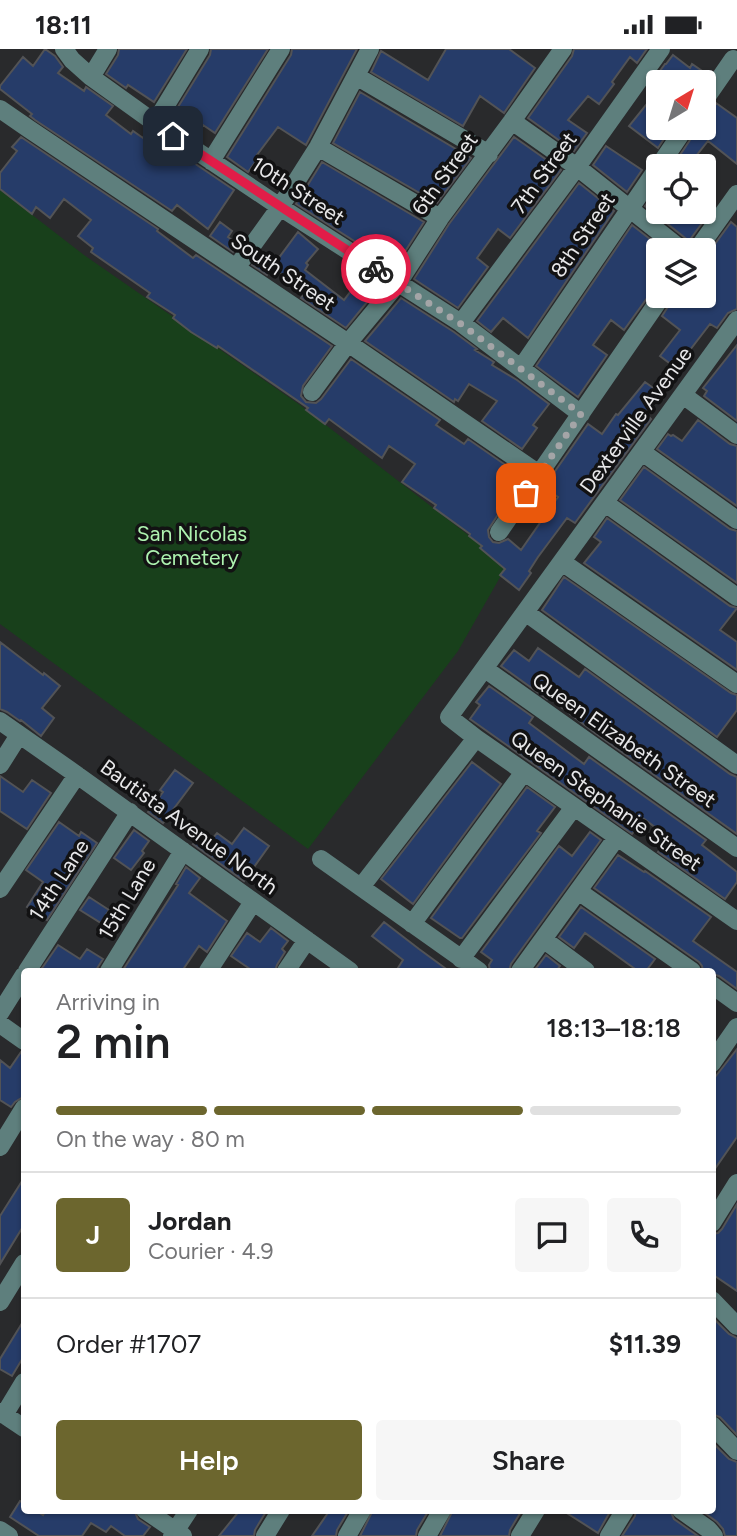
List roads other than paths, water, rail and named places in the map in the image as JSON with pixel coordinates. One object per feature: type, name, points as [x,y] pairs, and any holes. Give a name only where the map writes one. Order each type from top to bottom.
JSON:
[{"type":"street","name":"10th Street","points":[[64,49],[91,77],[155,123],[461,324],[581,414]]},
{"type":"street","points":[[91,77],[108,49]]},
{"type":"street","points":[[155,123],[200,49]]},
{"type":"street","points":[[211,161],[281,49]]},
{"type":"street","points":[[236,268],[280,207],[318,146],[370,49]]},
{"type":"street","name":"7th Street","points":[[461,324],[661,49]]},
{"type":"street","name":"6th Street","points":[[312,392],[398,283],[440,218],[513,121],[556,51]]},
{"type":"street","points":[[716,81],[731,57]]},
{"type":"street","points":[[356,76],[488,154]]},
{"type":"street","name":"South Street","points":[[0,109],[539,474]]},
{"type":"street","points":[[513,121],[577,167],[666,238]]},
{"type":"street","name":"8th Street","points":[[521,368],[677,140]]},
{"type":"street","points":[[318,146],[440,218]]},
{"type":"street","points":[[706,238],[737,194]]},
{"type":"street","points":[[499,532],[654,308]]},
{"type":"street","name":"Dexterville Avenue","points":[[449,717],[683,395],[730,343],[737,320]]},
{"type":"street","points":[[683,395],[737,435]]},
{"type":"street","points":[[642,451],[737,520]]},
{"type":"street","points":[[605,503],[737,597]]},
{"type":"street","points":[[562,562],[737,684]]},
{"type":"street","points":[[526,612],[737,765]]},
{"type":"street","name":"Queen Elizabeth Street","points":[[485,669],[737,848]]},
{"type":"street","name":"Queen Stephanie Street","points":[[449,717],[737,921]]},
{"type":"street","name":"Bautista Avenue North","points":[[0,722],[346,968]]},
{"type":"street","points":[[0,765],[19,735]]},
{"type":"street","points":[[361,887],[476,738]]},
{"type":"street","points":[[412,924],[524,772]]},
{"type":"street","points":[[0,889],[77,775]]},
{"type":"street","points":[[461,959],[574,807]]},
{"type":"street","name":"14th Lane","points":[[29,968],[130,813]]},
{"type":"street","points":[[522,968],[617,837]]},
{"type":"street","name":"15th Lane","points":[[111,968],[183,851]]},
{"type":"street","points":[[321,859],[474,968]]},
{"type":"street","points":[[578,891],[688,968]]},
{"type":"street","points":[[210,968],[253,902]]},
{"type":"street","points":[[543,939],[582,968]]},
{"type":"street","points":[[288,968],[307,940]]},
{"type":"street","name":"14th Lane","points":[[0,1013],[21,981]]},
{"type":"street","points":[[716,988],[737,1003]]},
{"type":"street","points":[[0,1024],[21,1039]]},
{"type":"street","points":[[716,1057],[737,1027]]},
{"type":"street","points":[[0,1147],[21,1113]]},
{"type":"street","points":[[716,1217],[737,1184]]},
{"type":"street","points":[[0,1302],[21,1268]]},
{"type":"street","points":[[716,1304],[737,1326]]},
{"type":"street","points":[[21,1386],[2,1413],[21,1426]]},
{"type":"street","points":[[716,1429],[737,1451]]},
{"type":"street","points":[[150,1514],[177,1534],[186,1514]]},
{"type":"street","points":[[265,1536],[279,1514]]},
{"type":"street","points":[[347,1536],[360,1514]]},
{"type":"street","points":[[427,1536],[440,1514]]},
{"type":"street","points":[[520,1536],[534,1514]]},
{"type":"street","points":[[609,1536],[623,1514]]},
{"type":"street","points":[[687,1514],[714,1536]]},
{"type":"street","points":[[0,1530],[9,1536]]},
{"type":"park label","name":"San Nicolas Cemetery","points":[[192,546]]}]
